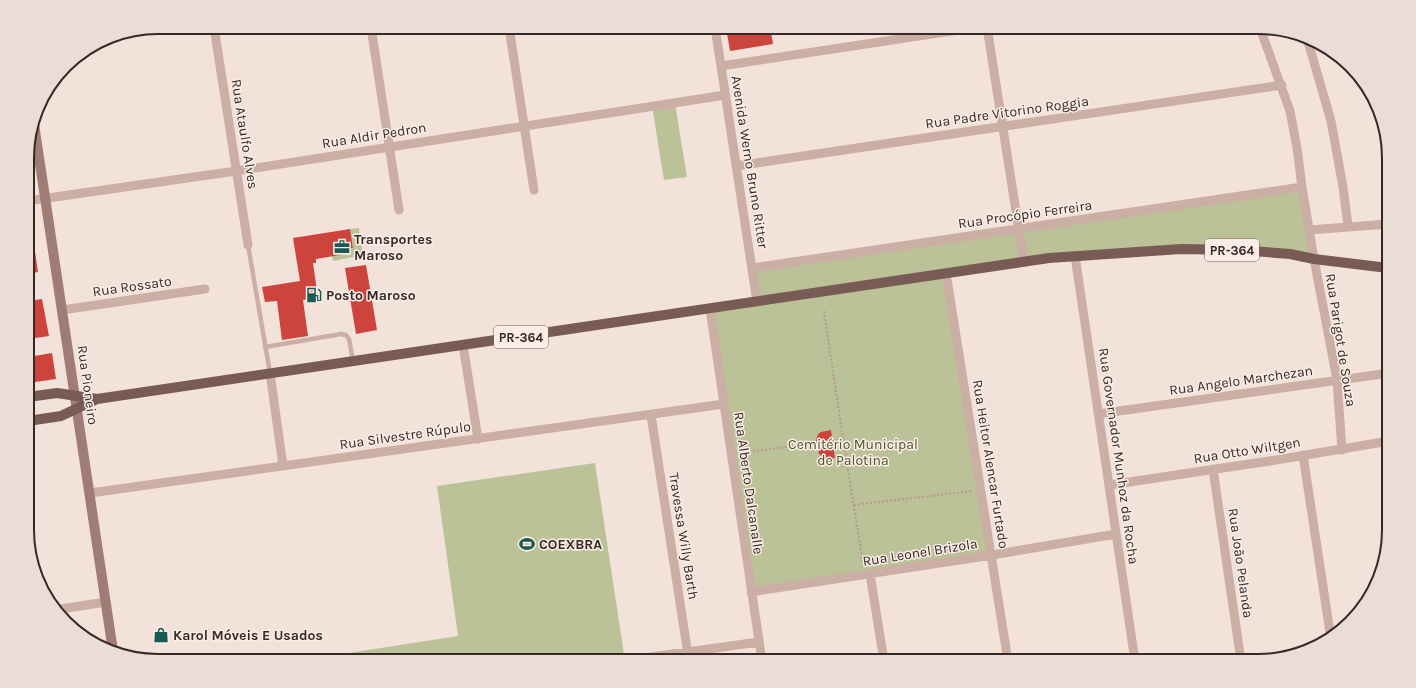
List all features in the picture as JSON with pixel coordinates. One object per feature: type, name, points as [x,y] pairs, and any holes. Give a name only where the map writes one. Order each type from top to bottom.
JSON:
[{"type":"main road","name":"PR-364","points":[[77,408],[97,399],[1049,258],[1181,249],[1247,250],[1290,254],[1314,259],[1382,267]]},
{"type":"main road","points":[[34,396],[57,393],[75,396]]},
{"type":"main road","name":"PR-364","points":[[75,396],[97,399]]},
{"type":"main road","points":[[34,420],[61,416],[77,408]]},
{"type":"street","name":"Rua Ataulfo Alves","points":[[215,34],[248,245]]},
{"type":"street","points":[[372,34],[399,210]]},
{"type":"street","points":[[510,34],[534,190]]},
{"type":"street","name":"Avenida Werno Bruno Ritter","points":[[716,34],[757,302]]},
{"type":"street","points":[[721,66],[932,34]]},
{"type":"street","points":[[989,34],[1024,262]]},
{"type":"street","name":"Rua Parigot de Souza","points":[[1262,34],[1282,85],[1290,111],[1298,148],[1302,187],[1309,230],[1337,380],[1342,450]]},
{"type":"street","points":[[1309,45],[1332,120],[1348,226]]},
{"type":"street","name":"Rua Padre Vitorino Roggia","points":[[736,166],[1282,85]]},
{"type":"street","name":"Rua Aldir Pedron","points":[[34,200],[236,171],[725,95]]},
{"type":"street","name":"Rua Pioneiro","points":[[36,137],[112,645]]},
{"type":"street","name":"Rua Procópio Ferreira","points":[[752,268],[1302,187]]},
{"type":"street","points":[[1309,230],[1382,224]]},
{"type":"street","name":"Rua Governador Munhoz da Rocha","points":[[1075,256],[1134,654]]},
{"type":"street","name":"Rua Heitor Alencar Furtado","points":[[946,273],[1007,654]]},
{"type":"street","name":"Rua Rossato","points":[[62,310],[205,289]]},
{"type":"street","name":"Rua Alberto Dalcanalle","points":[[710,309],[761,654]]},
{"type":"street","points":[[463,345],[478,439]]},
{"type":"street","points":[[270,373],[284,466]]},
{"type":"street","name":"Rua Angelo Marchezan","points":[[1098,414],[1382,374]]},
{"type":"street","name":"Rua Silvestre Rúpulo","points":[[90,493],[724,404]]},
{"type":"street","name":"Travessa Willy Barth","points":[[651,415],[688,654]]},
{"type":"street","name":"Rua Otto Wiltgen","points":[[1109,485],[1342,450],[1382,442]]},
{"type":"street","points":[[1303,455],[1330,630]]},
{"type":"street","name":"Rua João Pelanda","points":[[1213,469],[1240,654]]},
{"type":"street","name":"Rua Leonel Brizola","points":[[751,592],[992,555],[1116,534]]},
{"type":"street","points":[[870,574],[883,654]]},
{"type":"street","points":[[63,609],[106,602]]},
{"type":"street","points":[[698,654],[759,642]]},
{"type":"lane","points":[[248,245],[270,373]]},
{"type":"lane","points":[[266,347],[341,334],[346,335],[349,339],[353,360]]},
{"type":"path","points":[[824,311],[853,505],[864,563]]},
{"type":"path","points":[[731,454],[843,439]]},
{"type":"path","points":[[853,505],[974,491]]},
{"type":"green space","points":[[675,103],[687,177],[664,180],[652,106]]},
{"type":"green space","name":"Cemitério Municipal de Palotina","points":[[1302,187],[1314,259],[1181,249],[946,273],[992,555],[751,592],[710,309],[757,302],[752,268]]},
{"type":"green space","points":[[359,228],[363,255],[333,261],[332,256],[346,254],[345,249],[353,248],[350,229]]},
{"type":"green space","name":"COEXBRA","points":[[595,463],[624,654],[342,654],[458,636],[437,486]]},
{"type":"building","points":[[727,34],[771,34],[773,44],[730,51]]},
{"type":"building","points":[[350,229],[353,248],[345,249],[346,254],[316,259],[316,263],[313,263],[318,298],[303,300],[308,336],[282,340],[277,301],[265,302],[262,287],[300,281],[293,238]]},
{"type":"building","points":[[34,245],[38,272],[34,273]]},
{"type":"building","points":[[366,265],[377,330],[356,334],[345,268]]},
{"type":"building","points":[[42,299],[49,336],[34,338],[34,300]]},
{"type":"building","points":[[52,353],[56,379],[34,382],[34,356]]},
{"type":"building","points":[[831,430],[835,458],[826,460],[819,454],[816,440],[818,434],[821,432]]},
{"type":"place","name":"Transportes Maroso","points":[[342,247]]},
{"type":"place","name":"Posto Maroso","points":[[314,295]]},
{"type":"place","name":"COEXBRA","points":[[527,544]]},
{"type":"place","name":"Karol Móveis E Usados","points":[[161,635]]}]
